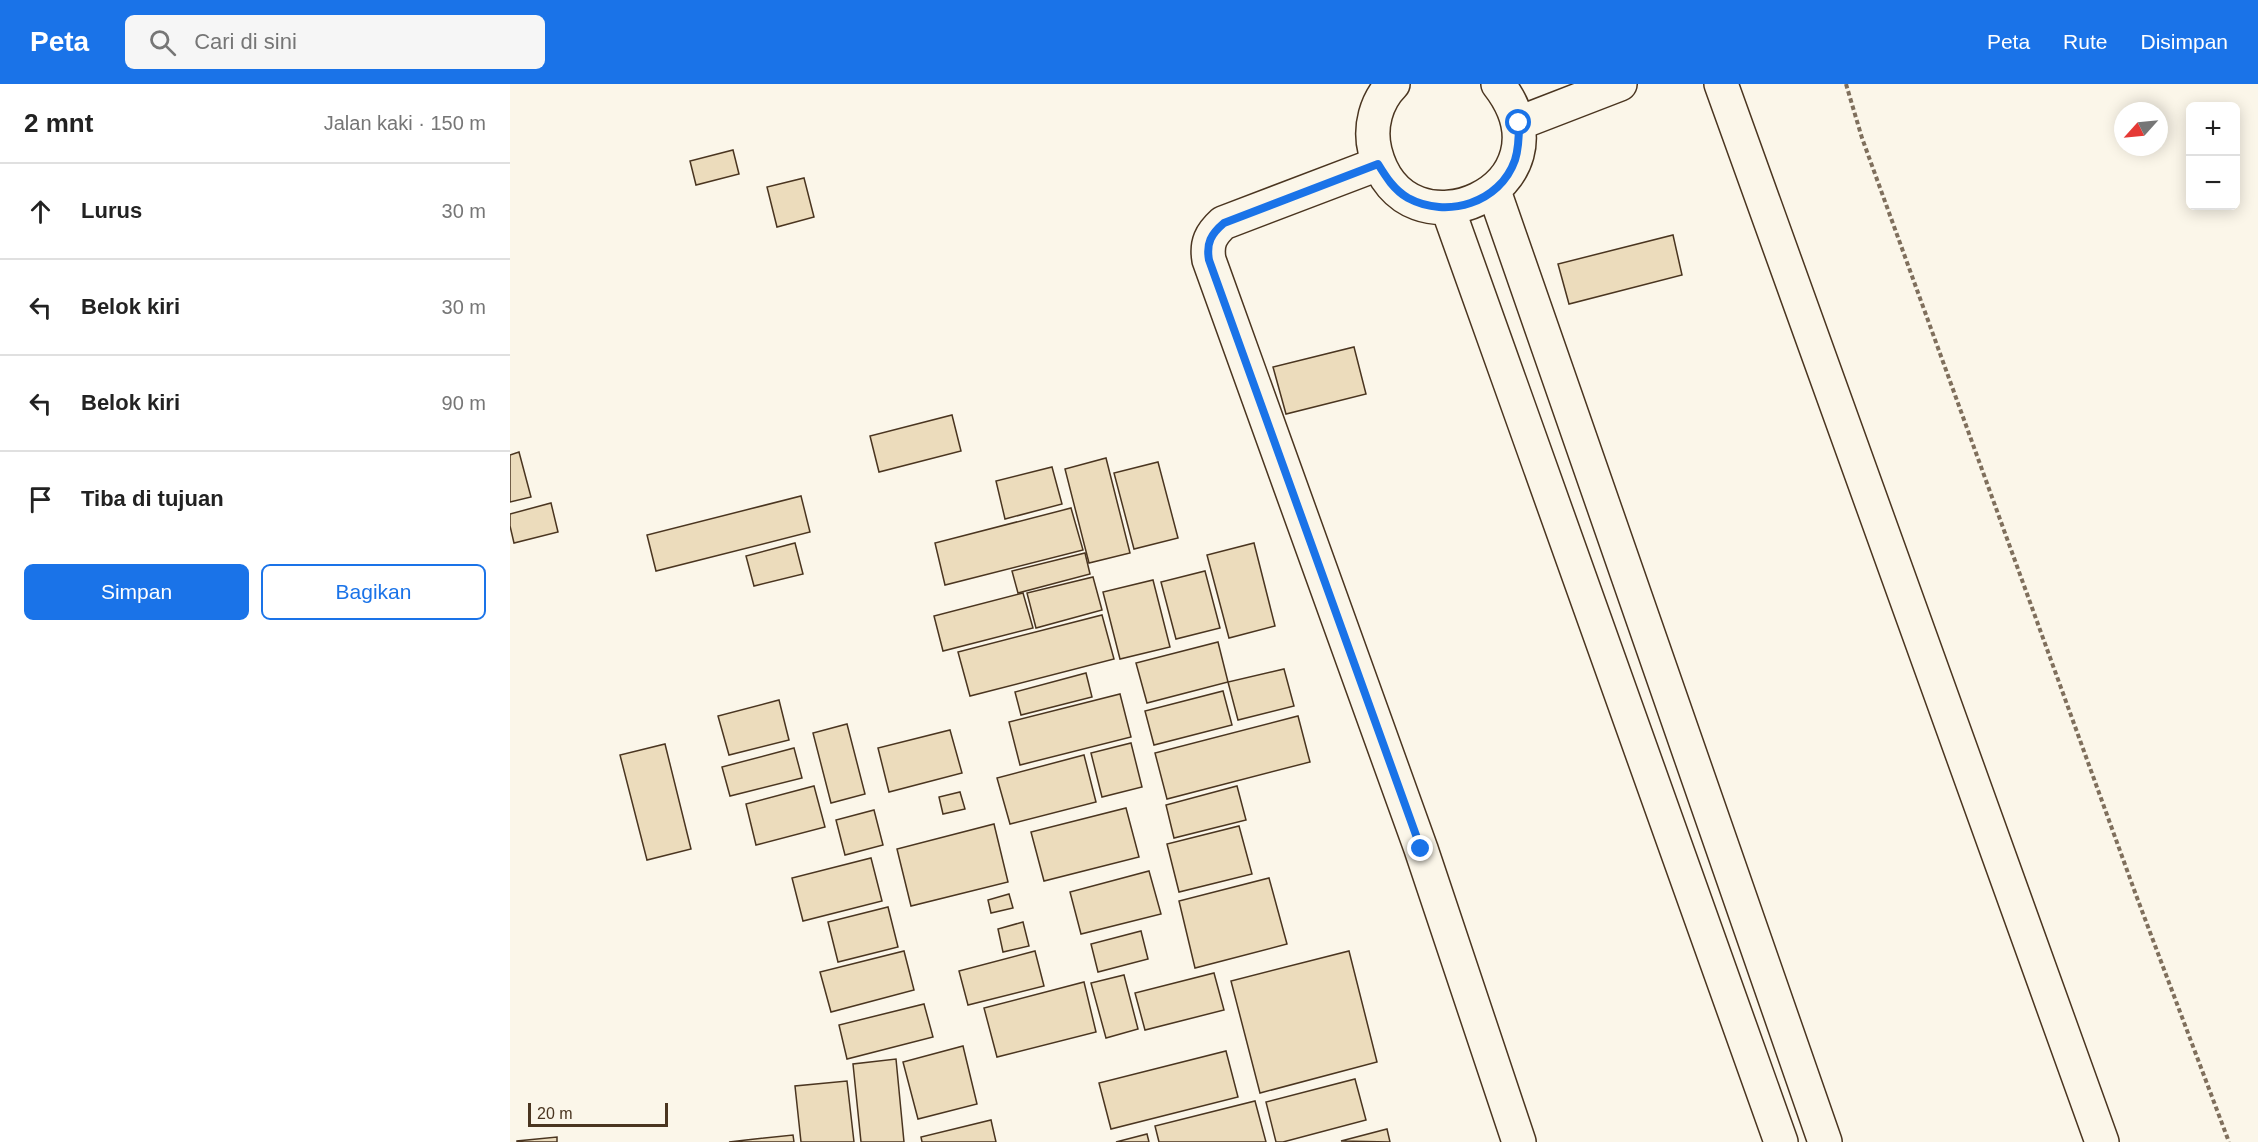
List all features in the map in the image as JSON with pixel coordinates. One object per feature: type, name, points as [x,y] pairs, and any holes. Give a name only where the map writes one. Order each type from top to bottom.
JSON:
[{"type":"street","points":[[1393,84],[1385,92],[1375,115],[1372,140],[1378,164],[1389,183],[1406,197],[1426,206],[1448,208],[1473,204],[1494,191],[1506,177],[1515,160],[1519,142],[1519,123],[1510,99],[1498,84]]},
{"type":"street","points":[[1519,123],[1620,84]]},
{"type":"street","points":[[1721,84],[2102,1142]]},
{"type":"street","points":[[1378,164],[1224,223],[1209,240],[1207,250],[1421,849],[1519,1142]]},
{"type":"street","points":[[1494,191],[1825,1142]]},
{"type":"street","points":[[1448,208],[1781,1142]]},
{"type":"path","points":[[1846,84],[1866,149],[2136,895],[2229,1142]]},
{"type":"building","points":[[733,150],[739,174],[696,185],[690,161]]},
{"type":"building","points":[[804,178],[814,217],[777,227],[767,187]]},
{"type":"building","points":[[1673,235],[1682,275],[1569,304],[1558,264]]},
{"type":"building","points":[[1354,347],[1366,394],[1286,414],[1273,367]]},
{"type":"building","points":[[952,415],[961,451],[879,472],[870,436]]},
{"type":"building","points":[[519,452],[531,497],[510,502],[510,455]]},
{"type":"building","points":[[1106,458],[1130,553],[1089,563],[1065,469]]},
{"type":"building","points":[[1158,462],[1178,538],[1134,549],[1114,473]]},
{"type":"building","points":[[1052,467],[1062,504],[1005,519],[996,481]]},
{"type":"building","points":[[801,496],[810,532],[656,571],[647,535]]},
{"type":"building","points":[[551,503],[558,532],[514,543],[510,514]]},
{"type":"building","points":[[1071,508],[1083,550],[945,585],[935,543]]},
{"type":"building","points":[[795,543],[803,574],[754,586],[746,556]]},
{"type":"building","points":[[1254,543],[1275,626],[1229,638],[1207,555]]},
{"type":"building","points":[[1085,553],[1090,574],[1018,593],[1012,571]]},
{"type":"building","points":[[1205,571],[1220,628],[1176,639],[1161,582]]},
{"type":"building","points":[[1093,577],[1102,610],[1036,628],[1027,593]]},
{"type":"building","points":[[1153,580],[1170,647],[1120,659],[1103,592]]},
{"type":"building","points":[[1023,593],[1033,628],[943,651],[934,616]]},
{"type":"building","points":[[1102,615],[1114,659],[970,696],[958,652]]},
{"type":"building","points":[[1218,642],[1228,682],[1147,703],[1136,663]]},
{"type":"building","points":[[1284,669],[1294,706],[1238,720],[1228,682]]},
{"type":"building","points":[[1086,673],[1092,697],[1021,715],[1015,692]]},
{"type":"building","points":[[1223,691],[1232,725],[1154,745],[1145,711]]},
{"type":"building","points":[[1120,694],[1131,737],[1020,765],[1009,722]]},
{"type":"building","points":[[779,700],[789,740],[729,755],[718,716]]},
{"type":"building","points":[[1298,716],[1310,762],[1167,799],[1155,753]]},
{"type":"building","points":[[847,724],[865,794],[831,803],[813,733]]},
{"type":"building","points":[[950,730],[962,773],[889,792],[878,748]]},
{"type":"building","points":[[1131,743],[1142,787],[1102,797],[1091,753]]},
{"type":"building","points":[[665,744],[691,849],[647,860],[620,755]]},
{"type":"building","points":[[794,748],[802,778],[730,796],[722,767]]},
{"type":"building","points":[[1084,755],[1096,802],[1010,824],[997,778]]},
{"type":"building","points":[[814,786],[825,827],[756,845],[746,804]]},
{"type":"building","points":[[1237,786],[1246,820],[1174,838],[1166,805]]},
{"type":"building","points":[[960,792],[965,809],[943,814],[939,797]]},
{"type":"building","points":[[1126,808],[1139,857],[1044,881],[1031,832]]},
{"type":"building","points":[[874,810],[883,845],[845,855],[836,820]]},
{"type":"building","points":[[994,824],[1008,882],[911,906],[897,849]]},
{"type":"building","points":[[1239,826],[1252,874],[1179,892],[1167,844]]},
{"type":"building","points":[[871,858],[882,901],[803,921],[792,878]]},
{"type":"building","points":[[1149,871],[1161,914],[1081,934],[1070,892]]},
{"type":"building","points":[[1269,878],[1287,944],[1195,968],[1179,901]]},
{"type":"building","points":[[1009,894],[1013,908],[991,913],[988,900]]},
{"type":"building","points":[[888,907],[898,947],[838,962],[828,922]]},
{"type":"building","points":[[1023,922],[1029,946],[1003,952],[998,929]]},
{"type":"building","points":[[1141,931],[1148,959],[1098,972],[1091,944]]},
{"type":"building","points":[[904,951],[914,990],[831,1012],[820,972]]},
{"type":"building","points":[[1035,951],[1044,986],[968,1005],[959,971]]},
{"type":"building","points":[[1349,951],[1377,1062],[1260,1093],[1231,981]]},
{"type":"building","points":[[1214,973],[1224,1010],[1145,1030],[1135,993]]},
{"type":"building","points":[[1124,975],[1138,1029],[1106,1038],[1091,983]]},
{"type":"building","points":[[1084,982],[1096,1032],[997,1057],[984,1008]]},
{"type":"building","points":[[924,1004],[933,1037],[847,1059],[839,1025]]},
{"type":"building","points":[[963,1046],[977,1104],[918,1119],[903,1062]]},
{"type":"building","points":[[1226,1051],[1238,1097],[1111,1129],[1099,1083]]},
{"type":"building","points":[[896,1059],[904,1142],[861,1142],[853,1064]]},
{"type":"building","points":[[1355,1079],[1366,1120],[1276,1142],[1266,1102]]},
{"type":"building","points":[[847,1081],[854,1142],[801,1142],[795,1086]]},
{"type":"building","points":[[1255,1101],[1266,1142],[1159,1142],[1155,1126]]},
{"type":"building","points":[[991,1120],[996,1142],[922,1142],[921,1137]]},
{"type":"building","points":[[1387,1129],[1390,1142],[1341,1141]]},
{"type":"building","points":[[1147,1134],[1149,1142],[1116,1142]]},
{"type":"building","points":[[793,1135],[794,1142],[729,1142],[746,1140]]},
{"type":"building","points":[[557,1137],[557,1142],[517,1142],[517,1141]]},
{"type":"route","points":[[1421,849],[1207,250],[1209,240],[1215,230],[1224,223],[1378,164],[1389,183],[1406,197],[1426,206],[1448,208],[1473,204],[1494,191],[1506,177],[1515,160],[1519,142],[1519,123]]}]
